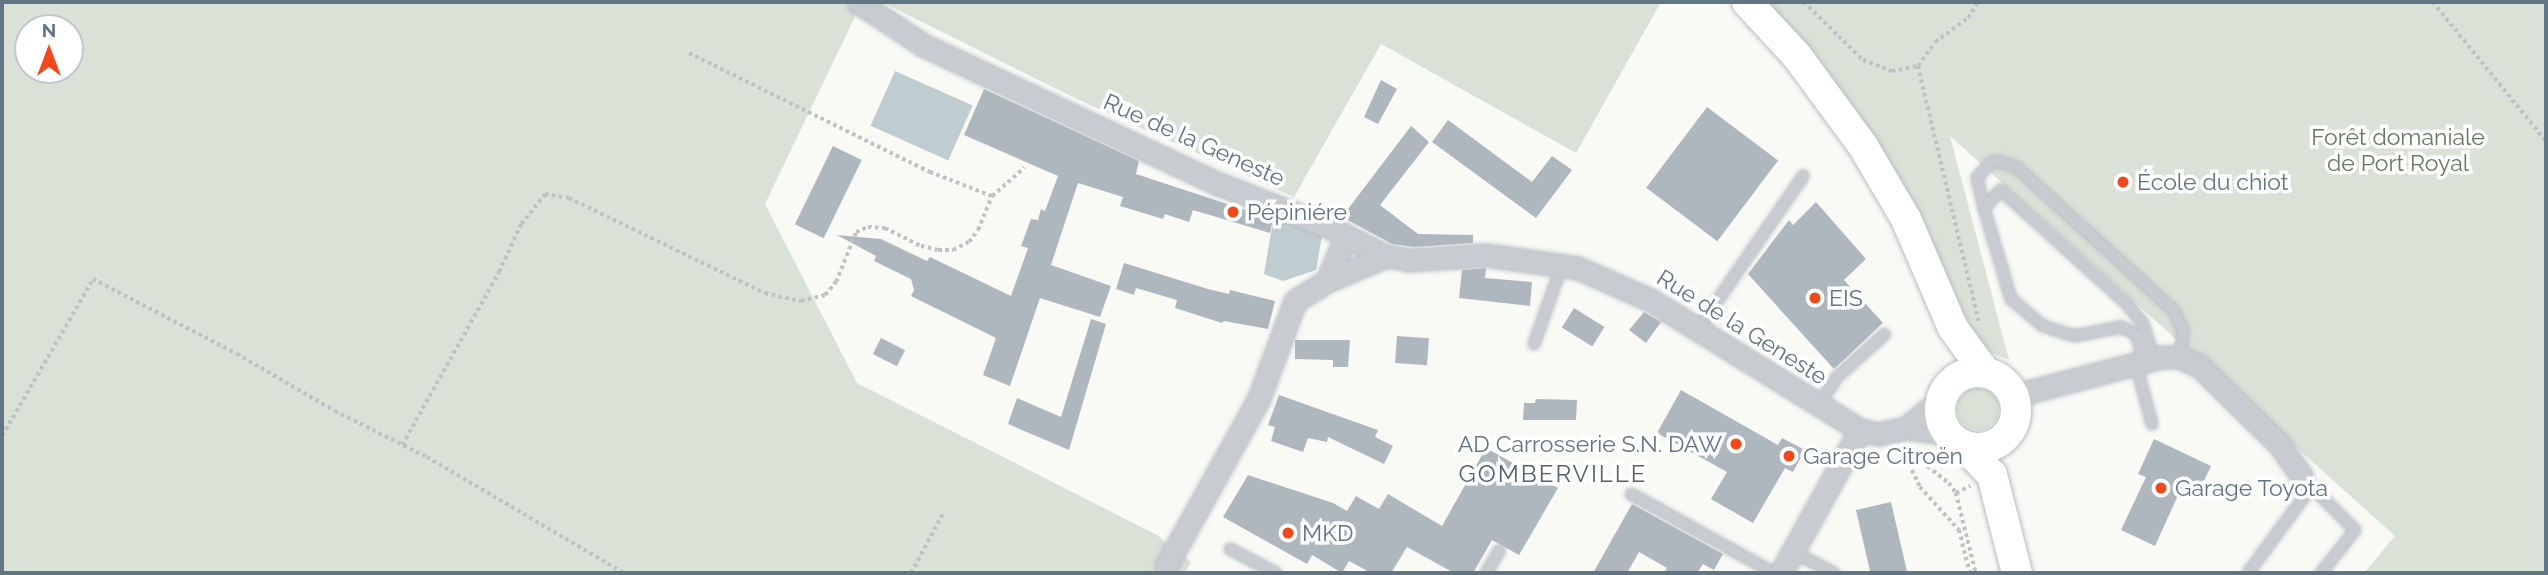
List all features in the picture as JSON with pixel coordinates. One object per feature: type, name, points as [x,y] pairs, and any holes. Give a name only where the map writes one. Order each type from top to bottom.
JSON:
[{"type":"main road","points":[[1747,2],[1797,56],[1863,146],[1906,219],[1959,338],[1985,372],[2007,385],[2013,396],[2016,405],[2014,424],[2003,439],[1992,475],[2017,573]]},
{"type":"main road","points":[[1959,338],[1941,423],[1992,475]]},
{"type":"main road","points":[[1946,391],[1973,372],[1985,372]]},
{"type":"main road","points":[[1955,439],[1984,448],[2003,439]]},
{"type":"street","name":"Rue de la Geneste","points":[[858,2],[923,45],[1219,184],[1313,219],[1386,256],[1410,260],[1486,255],[1562,265],[1618,283],[1698,329],[1860,430]]},
{"type":"street","points":[[1327,281],[1346,236]]},
{"type":"street","points":[[1166,566],[1259,398],[1295,300],[1327,281],[1386,256]]},
{"type":"street","points":[[2013,396],[2145,362],[2180,357],[2199,366],[2279,444],[2306,481]]},
{"type":"street","points":[[1906,428],[1946,391]]},
{"type":"street","points":[[1781,573],[1860,430],[1878,434],[1906,428],[1955,439]]},
{"type":"lane","points":[[2145,362],[2136,334],[2121,327],[2074,336],[2043,326],[2011,299],[1984,208],[1978,178],[1989,164],[1998,161],[2016,167],[2174,311],[2183,330],[2180,357]]},
{"type":"lane","points":[[1698,329],[1803,176]]},
{"type":"lane","points":[[1984,208],[2001,190],[2127,304],[2143,324],[2152,424]]},
{"type":"lane","points":[[1534,344],[1562,265]]},
{"type":"lane","points":[[1819,405],[1836,377],[1885,334]]},
{"type":"lane","points":[[2248,573],[2306,481],[2355,530],[2321,573]]},
{"type":"lane","points":[[1630,494],[1774,573]]},
{"type":"lane","points":[[1230,549],[1276,573]]},
{"type":"lane","points":[[1486,573],[1499,551]]},
{"type":"lane","points":[[1793,552],[1834,573]]},
{"type":"path","points":[[1804,2],[1870,64],[1892,71],[1918,66],[1935,42],[1968,19],[1978,2]]},
{"type":"path","points":[[2433,2],[2546,141]]},
{"type":"path","points":[[689,52],[930,172],[992,196]]},
{"type":"path","points":[[1918,66],[1983,337],[1959,338]]},
{"type":"path","points":[[402,445],[492,283],[521,224],[545,194],[569,198],[765,293],[801,301],[825,295],[836,282],[856,232],[868,227],[885,228],[921,246],[953,250],[969,242],[978,230],[992,196],[1024,168]]},
{"type":"path","points":[[2,436],[93,279],[402,445],[624,573]]},
{"type":"path","points":[[1906,428],[1909,464],[1920,487],[1959,530],[1970,573]]},
{"type":"path","points":[[1906,428],[1910,445],[1922,462],[1950,483],[1956,493],[1976,573]]},
{"type":"path","points":[[911,573],[943,513]]},
{"type":"green space","points":[[2,2],[862,2],[765,204],[857,383],[1157,535],[1191,562],[1185,573],[2,573]]},
{"type":"green space","points":[[882,2],[1661,2],[1576,153],[1381,44],[1294,197],[1079,100]]},
{"type":"green space","name":"Forêt domaniale de Port Royal","points":[[1762,2],[2546,2],[2546,573],[2364,573],[2395,536],[1950,136],[2009,360],[1984,350]]},
{"type":"green space","points":[[1978,388],[1993,394],[1999,409],[1993,424],[1978,430],[1963,424],[1957,409],[1963,394]]},
{"type":"shaded area","points":[[895,71],[973,106],[948,160],[871,126]]},
{"type":"shaded area","points":[[1274,215],[1322,236],[1316,270],[1283,281],[1264,274]]},
{"type":"building","points":[[1381,80],[1397,89],[1378,124],[1364,117]]},
{"type":"building","points":[[984,89],[1139,161],[1136,174],[1273,219],[1270,233],[1193,210],[1189,222],[1165,214],[1163,219],[1120,206],[1123,197],[1078,183],[1051,265],[1111,286],[1100,317],[1040,298],[1010,386],[983,375],[996,338],[911,296],[914,290],[911,279],[874,261],[876,256],[837,235],[881,239],[927,261],[930,257],[1011,296],[1028,248],[1021,246],[1031,219],[1038,220],[1041,209],[1045,211],[1058,176],[964,135]]},
{"type":"building","points":[[1707,107],[1778,161],[1717,241],[1646,188]]},
{"type":"building","points":[[1448,120],[1532,182],[1552,156],[1572,170],[1536,218],[1432,142]]},
{"type":"building","points":[[1411,126],[1429,142],[1380,205],[1418,234],[1473,235],[1473,243],[1414,247],[1392,244],[1342,217]]},
{"type":"building","points":[[833,146],[862,160],[824,238],[795,224]]},
{"type":"building","name":"EIS","points":[[1816,202],[1866,259],[1844,280],[1883,323],[1834,369],[1748,274],[1789,220],[1793,225]]},
{"type":"building","points":[[1124,263],[1208,289],[1229,294],[1230,290],[1275,301],[1268,329],[1224,321],[1222,323],[1175,308],[1177,300],[1136,288],[1134,295],[1116,289]]},
{"type":"building","points":[[1486,268],[1485,278],[1532,282],[1530,306],[1459,298],[1462,270]]},
{"type":"building","points":[[1574,308],[1605,327],[1592,347],[1562,328]]},
{"type":"building","points":[[1644,312],[1661,322],[1646,343],[1629,330]]},
{"type":"building","points":[[1091,319],[1106,324],[1069,450],[1008,424],[1017,398],[1061,417]]},
{"type":"building","points":[[1397,336],[1429,338],[1427,365],[1395,363]]},
{"type":"building","points":[[881,338],[905,350],[897,366],[873,354]]},
{"type":"building","points":[[1295,340],[1350,340],[1348,367],[1333,367],[1333,360],[1295,359]]},
{"type":"building","points":[[1681,390],[1778,445],[1782,438],[1805,450],[1793,472],[1785,468],[1753,523],[1711,499],[1727,472],[1657,433]]},
{"type":"building","points":[[1279,395],[1378,430],[1375,437],[1393,446],[1384,464],[1328,437],[1327,442],[1308,438],[1303,452],[1271,441],[1275,427],[1268,425]]},
{"type":"building","points":[[1536,399],[1577,400],[1576,420],[1523,420],[1524,403],[1535,403]]},
{"type":"building","points":[[2154,439],[2211,466],[2195,500],[2179,493],[2155,546],[2121,530],[2146,477],[2138,474]]},
{"type":"building","points":[[1486,448],[1558,488],[1519,555],[1492,540],[1473,573],[1454,573],[1407,547],[1391,573],[1371,573],[1349,561],[1342,573],[1312,555],[1307,564],[1223,517],[1248,475],[1333,503],[1347,511],[1356,496],[1379,509],[1388,494],[1442,526]]},
{"type":"building","points":[[1891,502],[1907,573],[1870,573],[1856,510]]},
{"type":"building","points":[[1632,504],[1723,554],[1714,570],[1703,564],[1697,573],[1664,573],[1667,568],[1639,552],[1627,573],[1593,573]]},
{"type":"place","name":"École du chiot","points":[[2123,182]]},
{"type":"place","name":"Pépiniére","points":[[1233,212]]},
{"type":"place","name":"EIS","points":[[1815,298]]},
{"type":"place","name":"AD Carrosserie S.N. DAW","points":[[1736,444]]},
{"type":"place","name":"Garage Citroën","points":[[1789,456]]},
{"type":"place","name":"Garage Toyota","points":[[2161,488]]},
{"type":"place","name":"MKD","points":[[1288,533]]},
{"type":"district","name":"GOMBERVILLE","points":[[1553,474]]}]
